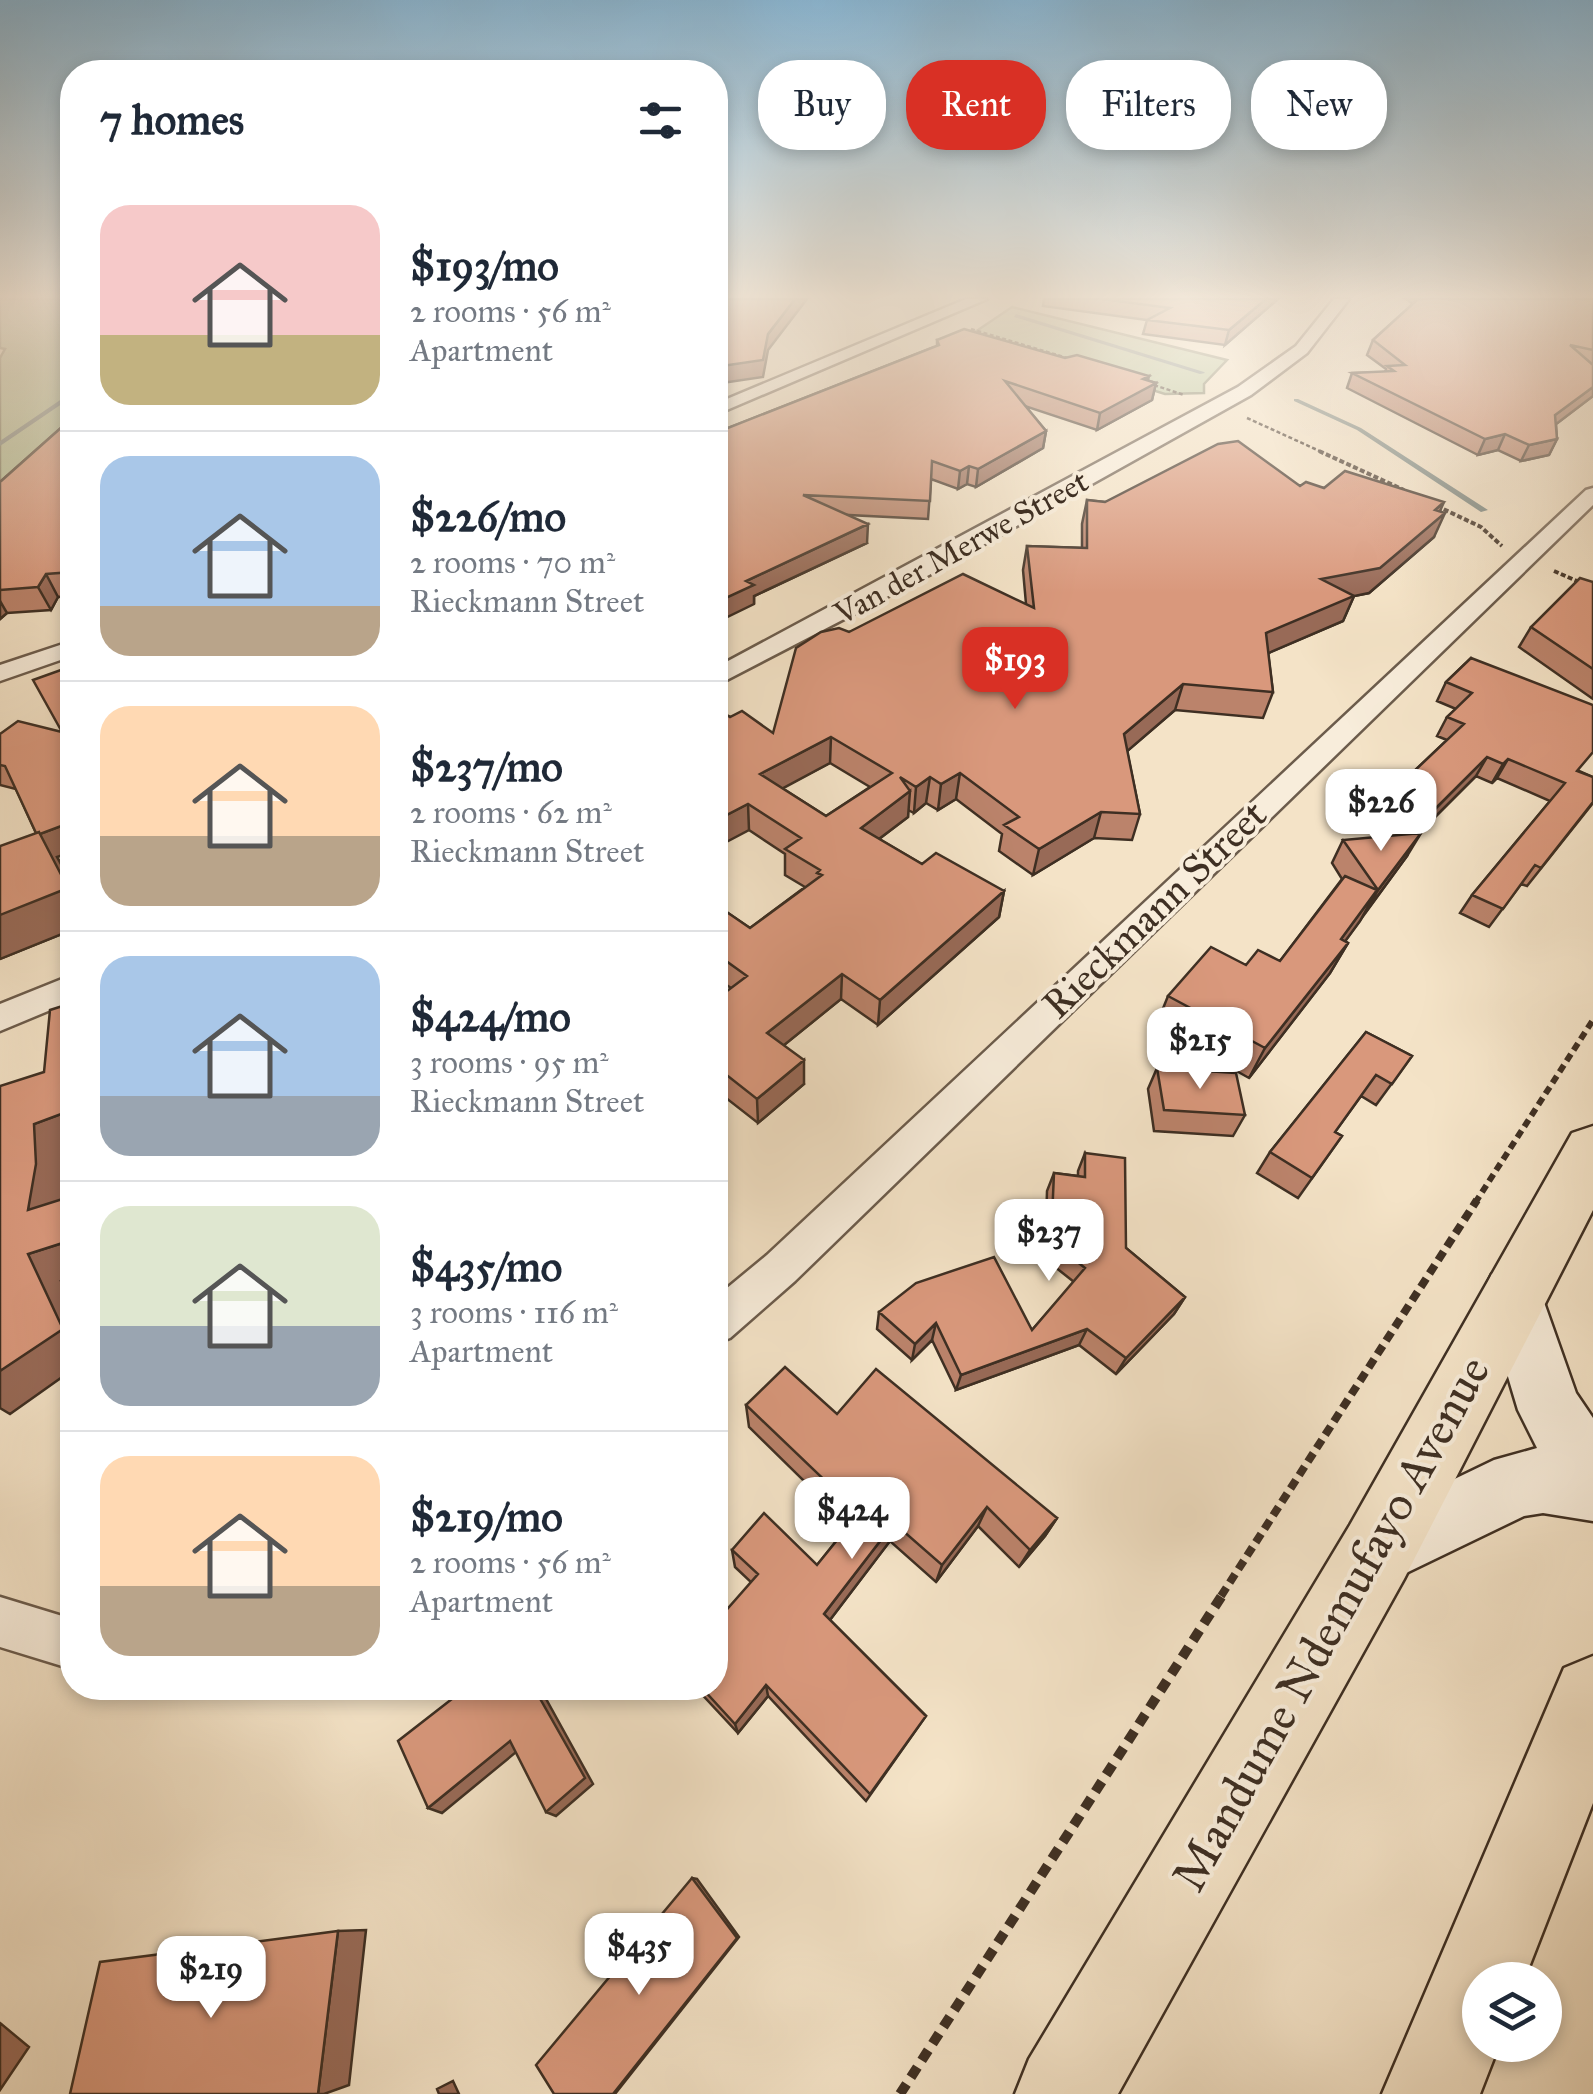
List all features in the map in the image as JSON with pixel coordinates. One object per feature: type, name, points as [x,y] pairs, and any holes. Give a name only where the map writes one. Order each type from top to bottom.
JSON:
[{"type":"main road","name":"Mandume Ndemufayo Avenue","points":[[1064,2094],[1377,1552],[1513,1293],[1593,1151]]},
{"type":"main road","points":[[1431,2094],[1593,1697]]},
{"type":"street","name":"Van der Merwe Street","points":[[728,671],[960,552],[1231,397]]},
{"type":"street","name":"Rieckmann Street","points":[[728,1313],[781,1268],[1593,494]]},
{"type":"street","points":[[0,673],[60,652]]},
{"type":"street","points":[[0,1018],[60,993]]},
{"type":"street","points":[[1513,1293],[1550,1410],[1593,1477]]},
{"type":"street","points":[[1377,1552],[1518,1484],[1543,1480],[1593,1488]]},
{"type":"street","points":[[0,1622],[60,1640]]},
{"type":"path","points":[[1192,397],[1419,497]]},
{"type":"path","points":[[1435,505],[1481,527],[1492,540],[1524,558],[1593,588]]},
{"type":"path","points":[[900,2094],[1593,1020]]},
{"type":"green space","points":[[0,397],[60,397],[60,441],[0,494]]},
{"type":"building","points":[[807,397],[1018,397],[1046,431],[978,469],[969,466],[960,471],[932,461],[930,501],[803,495],[868,524],[746,581],[754,585],[728,597],[728,428]]},
{"type":"building","points":[[1052,397],[1130,397],[1100,413]]},
{"type":"building","points":[[1400,397],[1580,397],[1555,415],[1557,439],[1529,445],[1505,434],[1485,439]]},
{"type":"building","points":[[60,429],[60,573],[46,574],[38,587],[0,590],[0,482]]},
{"type":"building","points":[[1238,441],[1300,486],[1306,482],[1324,488],[1345,471],[1444,502],[1435,510],[1445,513],[1380,568],[1321,579],[1354,596],[1266,633],[1273,692],[1183,684],[1124,734],[1140,814],[1101,812],[1039,849],[1004,825],[1019,817],[960,773],[941,784],[930,777],[916,787],[900,777],[910,791],[861,828],[922,864],[936,853],[1004,891],[880,1000],[842,974],[767,1033],[804,1060],[757,1099],[728,1076],[728,990],[747,976],[728,962],[728,913],[750,928],[822,875],[785,849],[801,838],[748,804],[728,814],[728,716],[742,711],[773,733],[796,648],[821,632],[839,628],[849,632],[963,574],[1034,608],[1027,546],[1087,548],[1087,500],[1105,502],[1218,444]],"holes":[[[831,737],[892,773],[826,816],[760,774]]]},
{"type":"building","points":[[1580,578],[1593,582],[1593,669],[1531,627]]},
{"type":"building","points":[[1471,658],[1593,705],[1593,752],[1577,771],[1593,777],[1593,802],[1541,868],[1535,865],[1503,909],[1472,895],[1565,783],[1508,759],[1503,764],[1487,757],[1432,812],[1391,793],[1464,724],[1447,717],[1472,693],[1446,682]]},
{"type":"building","points":[[60,670],[60,728],[33,680]]},
{"type":"building","points":[[18,721],[60,732],[60,826],[40,834],[36,833],[5,766],[0,765],[0,734]]},
{"type":"building","points":[[39,832],[60,873],[60,891],[0,915],[0,846]]},
{"type":"building","points":[[1421,833],[1378,890],[1343,840]]},
{"type":"building","points":[[1345,876],[1377,890],[1341,939],[1348,943],[1265,1048],[1168,996],[1211,947],[1246,965],[1258,950],[1280,961]]},
{"type":"building","points":[[60,1007],[60,1114],[34,1124],[36,1164],[28,1210],[60,1200],[60,1244],[28,1254],[60,1323],[60,1331],[0,1371],[0,1086],[44,1072],[50,1010]]},
{"type":"building","points":[[1366,1032],[1412,1056],[1392,1084],[1376,1075],[1335,1132],[1342,1136],[1312,1178],[1270,1152]]},
{"type":"building","points":[[1157,1068],[1236,1073],[1245,1115],[1164,1110]]},
{"type":"building","points":[[1085,1153],[1125,1158],[1126,1248],[1185,1297],[1126,1358],[1087,1329],[961,1375],[936,1323],[915,1344],[879,1312],[916,1283],[994,1257],[1032,1330],[1085,1268],[1051,1241],[1054,1173],[1085,1177]]},
{"type":"building","points":[[785,1367],[837,1414],[876,1369],[1057,1518],[1030,1550],[987,1507],[942,1565],[894,1523],[824,1614],[926,1716],[870,1794],[766,1685],[735,1724],[713,1700],[728,1700],[728,1608],[758,1574],[732,1550],[764,1513],[817,1565],[859,1513],[746,1405]]},
{"type":"building","points":[[451,1700],[541,1700],[585,1778],[546,1812],[510,1741],[428,1808],[398,1741]]},
{"type":"building","points":[[692,1878],[737,1938],[613,2094],[554,2094],[536,2065]]},
{"type":"building","points":[[338,1931],[318,2094],[70,2094],[100,1962]]},
{"type":"waterway","points":[[1296,400],[1359,429],[1484,510]]},
{"type":"waterway","points":[[0,444],[60,402]]}]
